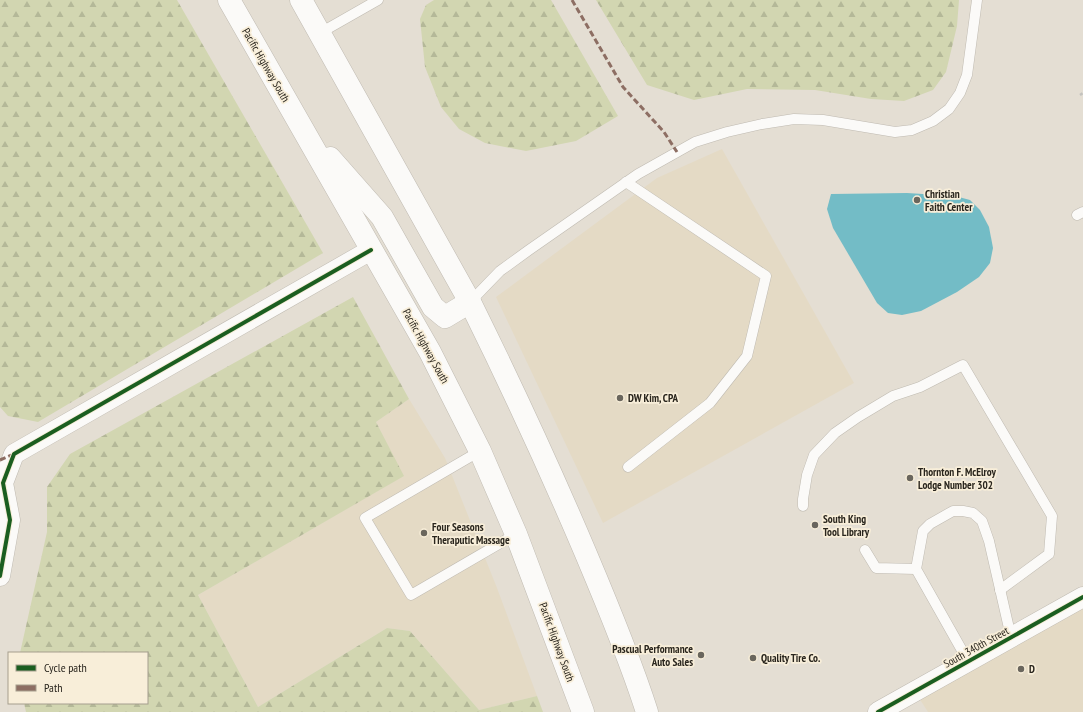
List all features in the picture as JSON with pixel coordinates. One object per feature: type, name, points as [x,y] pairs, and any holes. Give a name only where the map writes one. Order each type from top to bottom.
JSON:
[{"type":"main road","name":"Pacific Highway South","points":[[229,0],[430,352],[480,452],[516,534],[583,712]]},
{"type":"main road","points":[[301,0],[470,302],[525,415],[564,502],[605,600],[647,712]]},
{"type":"main road","points":[[300,124],[382,217],[433,307],[445,317],[470,302]]},
{"type":"street","points":[[0,576],[10,520],[3,483],[14,454],[371,250]]},
{"type":"street","name":"South 340th Street","points":[[878,712],[1083,597]]},
{"type":"lane","points":[[320,33],[378,0]]},
{"type":"lane","points":[[470,302],[500,271],[626,182],[651,166],[695,142],[727,132],[794,119],[823,120],[895,132],[912,130],[933,121],[949,109],[960,93],[967,75],[977,0]]},
{"type":"lane","points":[[626,182],[766,276],[747,356],[710,403],[628,467]]},
{"type":"lane","points":[[803,506],[807,475],[814,455],[835,433],[893,396],[920,387],[963,366],[1052,516],[1049,554],[1000,590]]},
{"type":"lane","points":[[480,452],[365,518],[411,595],[516,534]]},
{"type":"lane","points":[[968,661],[916,569],[923,531],[930,524],[953,511],[973,513],[982,521],[989,541],[1012,637]]},
{"type":"lane","points":[[866,550],[876,568],[916,569]]},
{"type":"shaded area","points":[[722,149],[854,383],[603,523],[496,297],[657,178]]},
{"type":"shaded area","points":[[409,399],[445,458],[497,588],[537,696],[479,710],[410,631],[387,628],[258,707],[198,595],[403,476],[376,422]]},
{"type":"shaded area","points":[[1083,607],[1083,712],[928,712],[919,698]]},
{"type":"green space","points":[[0,0],[177,0],[323,253],[38,422],[8,416],[0,407]]},
{"type":"green space","points":[[434,0],[551,0],[618,116],[576,141],[526,151],[485,143],[459,129],[441,107],[425,67],[420,19],[426,5]]},
{"type":"green space","points":[[596,0],[959,0],[957,26],[946,72],[933,90],[904,101],[871,99],[815,90],[747,89],[694,100],[647,85]]},
{"type":"green space","points":[[353,297],[409,399],[376,422],[404,476],[198,595],[258,707],[387,628],[410,631],[479,710],[537,696],[543,712],[26,712],[24,704],[148,704],[148,652],[20,652],[47,532],[47,487],[70,454]]},
{"type":"water","points":[[907,193],[955,196],[970,200],[980,210],[989,227],[993,248],[990,263],[979,277],[957,292],[921,311],[902,315],[888,313],[877,303],[833,228],[827,209],[831,194]]},
{"type":"marked path","points":[[572,0],[623,87],[664,132],[677,152]]},
{"type":"marked path","points":[[0,460],[14,454]]},
{"type":"cycle path","points":[[0,576],[10,520],[3,483],[14,454],[371,250]]},
{"type":"cycle path","points":[[878,712],[1083,597]]},
{"type":"place","name":"Christian Faith Center","points":[[917,200]]},
{"type":"place","name":"DW Kim, CPA","points":[[620,398]]},
{"type":"place","name":"Thornton F. McElroy Lodge Number 302","points":[[910,478]]},
{"type":"place","name":"South King Tool Library","points":[[815,525]]},
{"type":"place","name":"Four Seasons Theraputic Massage","points":[[424,533]]},
{"type":"place","name":"Pascual Performance Auto Sales","points":[[701,655]]},
{"type":"place","name":"Quality Tire Co.","points":[[753,658]]},
{"type":"place","name":"D","points":[[1021,669]]}]
